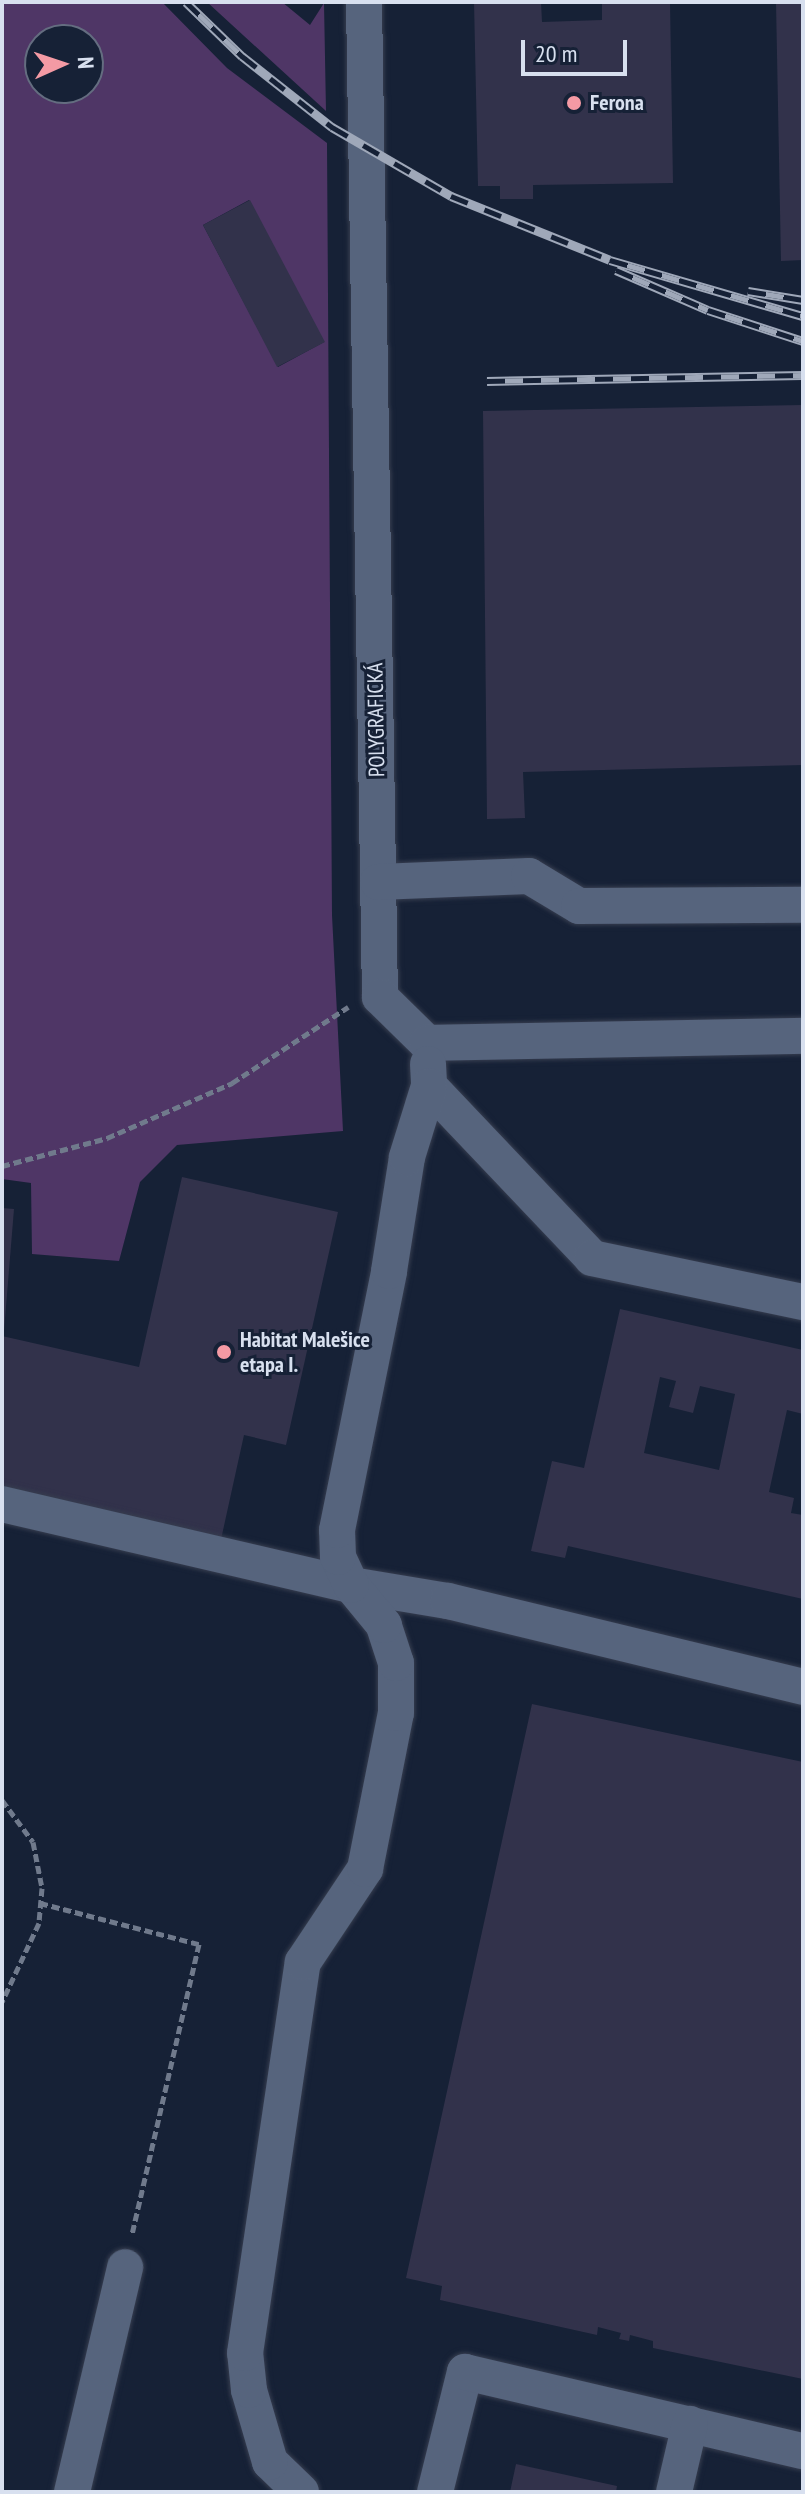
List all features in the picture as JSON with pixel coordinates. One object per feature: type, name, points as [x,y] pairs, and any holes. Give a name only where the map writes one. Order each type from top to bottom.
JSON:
[{"type":"street","name":"POLYGRAFICKÁ","points":[[364,2],[380,997],[427,1043]]},
{"type":"street","points":[[378,882],[529,876],[579,906],[803,905]]},
{"type":"street","points":[[301,2492],[270,2462],[245,2353],[303,1962],[365,1869],[396,1713],[396,1663],[384,1625],[351,1585],[338,1557],[337,1530],[389,1271],[407,1157],[429,1086],[427,1043],[803,1036]]},
{"type":"street","points":[[429,1086],[592,1258],[803,1302]]},
{"type":"street","points":[[2,1504],[351,1585],[448,1601],[803,1687]]},
{"type":"street","points":[[72,2492],[125,2267]]},
{"type":"street","points":[[435,2492],[465,2372],[803,2451]]},
{"type":"street","points":[[674,2492],[690,2424]]},
{"type":"path","points":[[2,1166],[107,1138],[232,1083],[349,1006]]},
{"type":"path","points":[[2,1800],[33,1842],[40,1903],[39,1923],[2,2002]]},
{"type":"path","points":[[40,1903],[199,1944],[125,2267]]},
{"type":"shaded area","points":[[2,2],[162,2],[227,68],[327,143],[332,915],[343,1131],[177,1145],[140,1182],[119,1261],[32,1254],[31,1183],[2,1179]],"holes":[[[249,200],[324,342],[278,367],[203,225]]]},
{"type":"shaded area","points":[[207,2],[282,2],[310,25],[324,3],[326,111]]},
{"type":"building","name":"Ferona","points":[[474,2],[541,2],[542,22],[602,20],[602,2],[670,2],[673,183],[533,185],[533,199],[500,199],[500,186],[478,186]]},
{"type":"building","points":[[776,2],[803,2],[803,260],[781,261]]},
{"type":"building","points":[[250,200],[325,342],[277,367],[203,225]]},
{"type":"building","points":[[803,405],[803,765],[523,772],[525,818],[487,819],[483,411]]},
{"type":"building","name":"Habitat Malešice etapa I.","points":[[182,1177],[338,1212],[286,1445],[244,1435],[220,1544],[2,1495],[2,1336],[139,1367]]},
{"type":"building","points":[[2,1208],[14,1209],[4,1331],[2,1331]]},
{"type":"building","points":[[620,1309],[803,1350],[803,1414],[787,1410],[769,1492],[794,1498],[791,1513],[803,1515],[803,1599],[568,1546],[565,1558],[531,1551],[552,1461],[584,1468]],"holes":[[[660,1377],[676,1381],[669,1407],[693,1413],[700,1386],[735,1394],[719,1470],[644,1453]]]},
{"type":"building","points":[[532,1704],[803,1762],[803,2379],[653,2348],[653,2341],[630,2335],[629,2341],[619,2339],[621,2333],[598,2327],[597,2335],[440,2300],[442,2286],[406,2278]]},
{"type":"building","points":[[516,2464],[617,2486],[616,2492],[510,2492]]},
{"type":"railway","points":[[186,2],[242,56],[332,127],[451,196],[610,260],[803,316]]},
{"type":"railway","points":[[616,270],[708,310],[803,341]]},
{"type":"railway","points":[[748,291],[803,300]]},
{"type":"railway","points":[[487,381],[803,375]]},
{"type":"place","name":"Ferona","points":[[574,103]]},
{"type":"place","name":"Habitat Malešice etapa I.","points":[[224,1352]]}]
